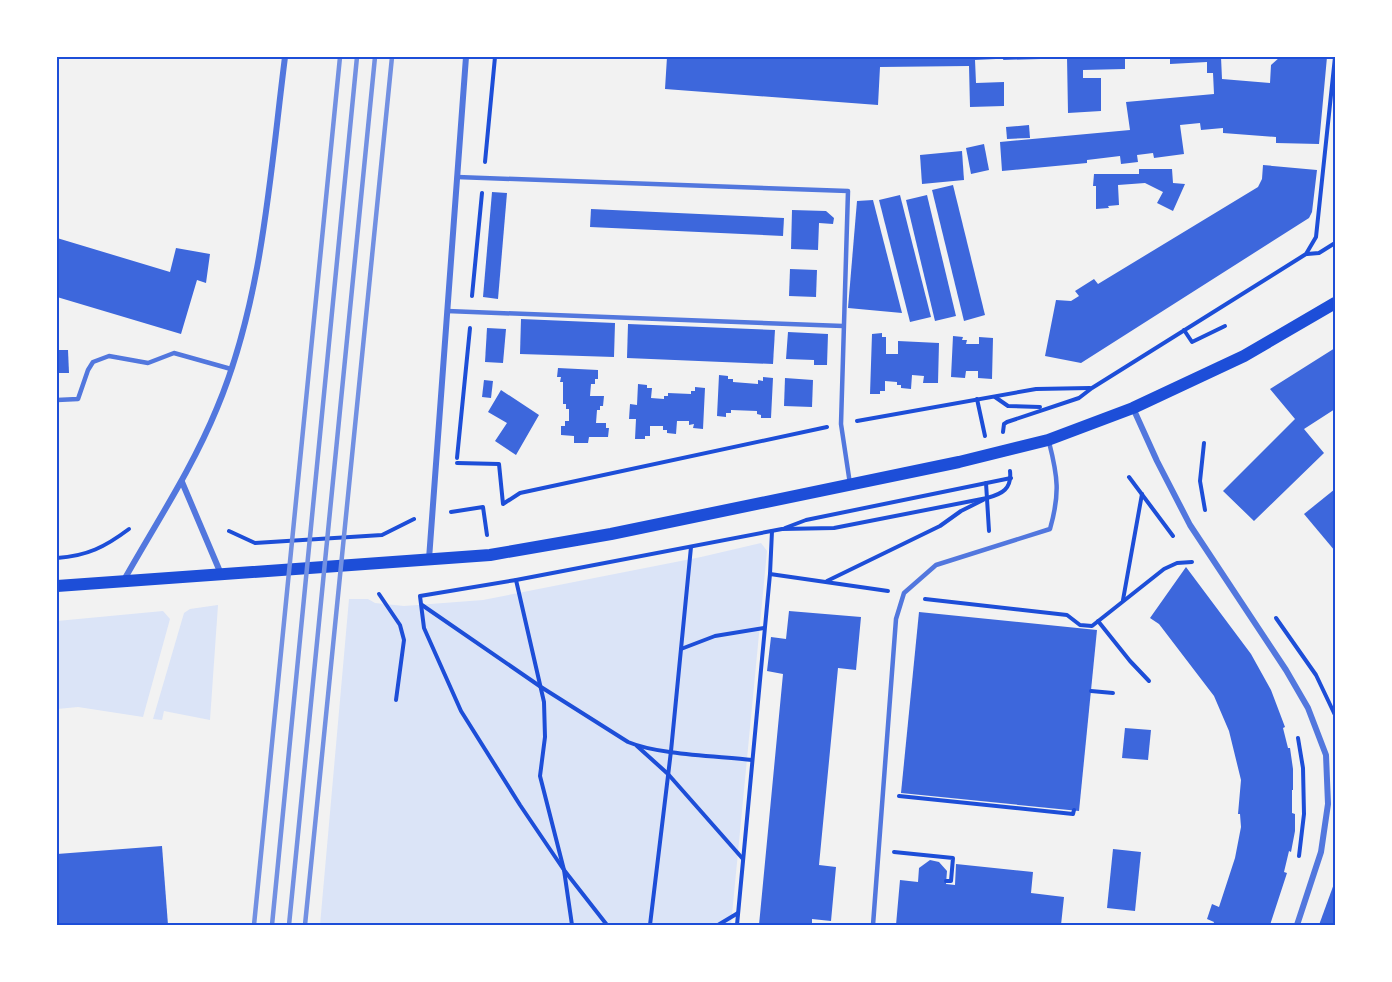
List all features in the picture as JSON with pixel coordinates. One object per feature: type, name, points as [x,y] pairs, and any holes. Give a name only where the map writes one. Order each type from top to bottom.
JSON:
[{"type":"main road","points":[[57,586],[221,573],[429,561],[540,548],[969,460],[1048,440],[1133,408],[1244,356],[1335,303]]},
{"type":"street","points":[[124,580],[182,482],[218,407],[231,369],[259,259],[285,57]]},
{"type":"street","points":[[429,561],[466,57]]},
{"type":"street","points":[[1133,408],[1190,525],[1286,670],[1308,708],[1326,755],[1328,804],[1321,852],[1297,925]]},
{"type":"street","points":[[182,482],[221,573]]},
{"type":"lane","points":[[457,177],[848,191],[841,424],[850,485]]},
{"type":"lane","points":[[447,311],[843,326]]},
{"type":"lane","points":[[57,400],[78,399],[93,362],[109,356],[148,363],[174,353],[231,369]]},
{"type":"lane","points":[[873,925],[896,619],[904,593],[936,565],[1050,529],[1058,503],[1056,469],[1048,440]]},
{"type":"path","points":[[456,472],[495,57]]},
{"type":"path","points":[[1306,254],[1316,237],[1335,57]]},
{"type":"path","points":[[1003,435],[1002,429],[1007,422],[1079,398],[1306,254],[1319,253],[1335,243]]},
{"type":"path","points":[[1184,330],[1192,342],[1225,326]]},
{"type":"path","points":[[457,462],[499,464],[503,504],[520,493],[841,424],[994,396],[1036,390],[1092,388]]},
{"type":"path","points":[[994,396],[1008,406],[1040,407]]},
{"type":"path","points":[[977,399],[986,440]]},
{"type":"path","points":[[1204,443],[1200,482],[1203,507],[1208,516]]},
{"type":"path","points":[[608,925],[564,870],[461,711],[424,628],[420,596],[772,531],[834,528],[987,498],[1007,489],[1011,478],[1010,468]]},
{"type":"path","points":[[1129,477],[1180,545]]},
{"type":"path","points":[[782,530],[806,520],[1011,478]]},
{"type":"path","points":[[986,483],[989,548]]},
{"type":"path","points":[[1123,601],[1142,494]]},
{"type":"path","points":[[827,582],[940,526],[961,511],[987,498]]},
{"type":"path","points":[[453,502],[452,512],[483,507]]},
{"type":"path","points":[[229,531],[255,543],[370,536],[382,535],[411,519]]},
{"type":"path","points":[[57,558],[70,557],[106,546],[129,529]]},
{"type":"path","points":[[737,925],[770,574],[772,531]]},
{"type":"path","points":[[650,925],[671,751],[691,547]]},
{"type":"path","points":[[1186,553],[1198,570]]},
{"type":"path","points":[[770,574],[904,593],[927,599],[1067,615],[1080,625],[1092,627],[1164,569],[1177,563],[1192,562]]},
{"type":"path","points":[[516,580],[544,702],[545,737],[540,776],[564,870],[572,925]]},
{"type":"path","points":[[379,594],[400,625],[404,640],[396,700]]},
{"type":"path","points":[[421,605],[541,687],[628,742],[637,746],[671,751],[752,760]]},
{"type":"path","points":[[1098,621],[1149,681]]},
{"type":"path","points":[[681,650],[715,636],[764,628]]},
{"type":"path","points":[[1291,639],[1316,675],[1335,715]]},
{"type":"path","points":[[1091,691],[1113,693]]},
{"type":"path","points":[[1297,732],[1303,768],[1304,814],[1298,859]]},
{"type":"path","points":[[637,746],[668,774],[743,859]]},
{"type":"path","points":[[883,795],[1073,814],[1074,810]]},
{"type":"path","points":[[879,850],[953,858],[951,881],[946,881]]},
{"type":"path","points":[[718,925],[738,913]]},
{"type":"shaded area","points":[[761,543],[767,551],[731,925],[320,925],[349,599],[368,599],[375,603],[404,606],[483,600]]},
{"type":"shaded area","points":[[218,605],[210,720],[164,711],[162,720],[153,719],[184,613],[190,609]]},
{"type":"shaded area","points":[[163,611],[170,619],[143,717],[78,707],[57,709],[57,621]]},
{"type":"building","points":[[667,57],[996,57],[996,59],[975,60],[976,83],[1004,82],[1004,106],[970,107],[969,66],[880,67],[878,105],[665,89]]},
{"type":"building","points":[[1004,57],[1041,57],[1041,59],[1003,60]]},
{"type":"building","points":[[1067,57],[1125,57],[1125,69],[1083,70],[1083,78],[1101,78],[1101,111],[1068,113]]},
{"type":"building","points":[[1170,57],[1221,57],[1222,79],[1270,83],[1271,65],[1280,57],[1327,57],[1319,144],[1276,143],[1276,137],[1223,133],[1223,128],[1201,130],[1200,123],[1180,125],[1184,154],[1154,158],[1153,153],[1137,155],[1138,162],[1121,164],[1120,156],[1087,160],[1087,163],[1002,171],[1000,142],[1130,130],[1126,102],[1214,94],[1213,73],[1207,73],[1207,62],[1170,64]]},
{"type":"building","points":[[1029,125],[1030,138],[1007,139],[1006,127]]},
{"type":"building","points":[[984,144],[989,170],[971,174],[966,148]]},
{"type":"building","points":[[962,151],[964,180],[922,184],[920,155]]},
{"type":"building","points":[[1263,165],[1317,170],[1312,212],[1309,218],[1081,363],[1045,356],[1056,300],[1071,301],[1079,296],[1075,291],[1094,279],[1098,284],[1258,187],[1262,179]]},
{"type":"building","points":[[1139,169],[1172,169],[1173,183],[1185,184],[1173,211],[1157,203],[1163,192],[1145,183],[1118,185],[1119,205],[1096,209],[1094,174],[1139,174]]},
{"type":"building","points":[[953,185],[985,315],[964,321],[932,190]]},
{"type":"building","points":[[492,192],[507,193],[498,299],[483,297]]},
{"type":"building","points":[[900,195],[931,317],[910,322],[879,200]]},
{"type":"building","points":[[927,195],[956,316],[935,321],[906,200]]},
{"type":"building","points":[[873,200],[902,313],[848,308],[857,201]]},
{"type":"building","points":[[591,209],[784,218],[783,236],[590,227]]},
{"type":"building","points":[[792,210],[826,211],[834,218],[833,224],[819,223],[818,250],[791,249]]},
{"type":"building","points":[[57,238],[170,272],[176,248],[210,254],[206,283],[197,280],[181,334],[57,297]]},
{"type":"building","points":[[790,269],[817,270],[816,297],[789,296]]},
{"type":"building","points":[[521,319],[615,323],[614,357],[520,354]]},
{"type":"building","points":[[628,324],[775,330],[773,364],[627,358]]},
{"type":"building","points":[[487,328],[506,329],[503,363],[485,362]]},
{"type":"building","points":[[788,332],[828,334],[827,365],[814,365],[814,360],[786,359]]},
{"type":"building","points":[[882,333],[882,337],[886,337],[886,354],[898,354],[898,341],[939,343],[938,383],[923,383],[924,376],[912,375],[911,389],[901,388],[897,382],[885,381],[885,391],[880,391],[880,394],[870,394],[872,334]]},
{"type":"building","points":[[953,336],[963,337],[962,340],[967,340],[966,344],[979,344],[979,337],[993,338],[992,379],[978,378],[978,371],[966,371],[965,378],[951,377]]},
{"type":"building","points":[[1335,348],[1335,409],[1304,429],[1324,453],[1254,521],[1223,491],[1295,419],[1270,389]]},
{"type":"building","points":[[57,350],[68,350],[69,373],[57,373]]},
{"type":"building","points":[[558,368],[598,370],[598,379],[595,379],[595,384],[591,384],[590,396],[604,396],[603,406],[597,410],[596,423],[606,423],[606,428],[609,428],[608,437],[589,437],[588,443],[574,443],[574,436],[561,435],[561,426],[565,426],[565,421],[569,421],[569,409],[566,409],[566,404],[563,404],[563,382],[560,382],[561,377],[557,377]]},
{"type":"building","points":[[719,375],[728,376],[728,379],[733,379],[733,382],[758,384],[758,380],[763,381],[763,377],[773,378],[771,418],[761,418],[757,411],[731,410],[731,413],[726,413],[726,417],[717,416]]},
{"type":"building","points":[[785,378],[813,380],[812,407],[784,406]]},
{"type":"building","points":[[484,380],[493,381],[491,398],[482,397]]},
{"type":"building","points":[[638,384],[652,388],[651,398],[664,399],[668,393],[691,394],[691,391],[695,391],[695,387],[705,388],[703,429],[693,428],[694,424],[689,425],[689,421],[677,421],[676,434],[667,433],[667,430],[663,430],[663,426],[650,426],[650,436],[645,436],[645,439],[635,439],[636,419],[629,419],[630,404],[637,405]]},
{"type":"building","points":[[501,390],[539,415],[516,455],[495,441],[507,423],[488,412]]},
{"type":"building","points":[[1335,489],[1335,551],[1304,514]]},
{"type":"building","points":[[1186,567],[1251,654],[1271,690],[1285,727],[1283,728],[1288,748],[1290,748],[1293,769],[1292,813],[1295,814],[1295,831],[1284,872],[1287,873],[1270,925],[1213,925],[1214,922],[1207,919],[1212,904],[1219,907],[1235,858],[1241,827],[1240,814],[1238,814],[1241,780],[1229,731],[1214,696],[1159,624],[1150,618]]},
{"type":"building","points":[[789,611],[861,617],[856,670],[838,668],[819,865],[836,867],[831,921],[812,919],[812,925],[759,925],[783,674],[767,671],[771,637],[786,639]]},
{"type":"building","points":[[919,612],[1097,630],[1079,811],[901,793]]},
{"type":"building","points":[[1125,728],[1151,730],[1148,760],[1122,758]]},
{"type":"building","points":[[162,846],[168,925],[57,925],[57,854]]},
{"type":"building","points":[[1113,849],[1141,852],[1135,911],[1107,908]]},
{"type":"building","points":[[930,860],[939,862],[947,871],[946,884],[955,885],[956,864],[1033,872],[1031,893],[1064,897],[1061,925],[896,925],[900,880],[918,882],[919,868]]},
{"type":"building","points":[[1335,881],[1335,925],[1319,925]]},
{"type":"railway","points":[[254,925],[340,57]]},
{"type":"railway","points":[[272,925],[357,57]]},
{"type":"railway","points":[[289,925],[375,57]]},
{"type":"railway","points":[[305,925],[392,57]]}]
